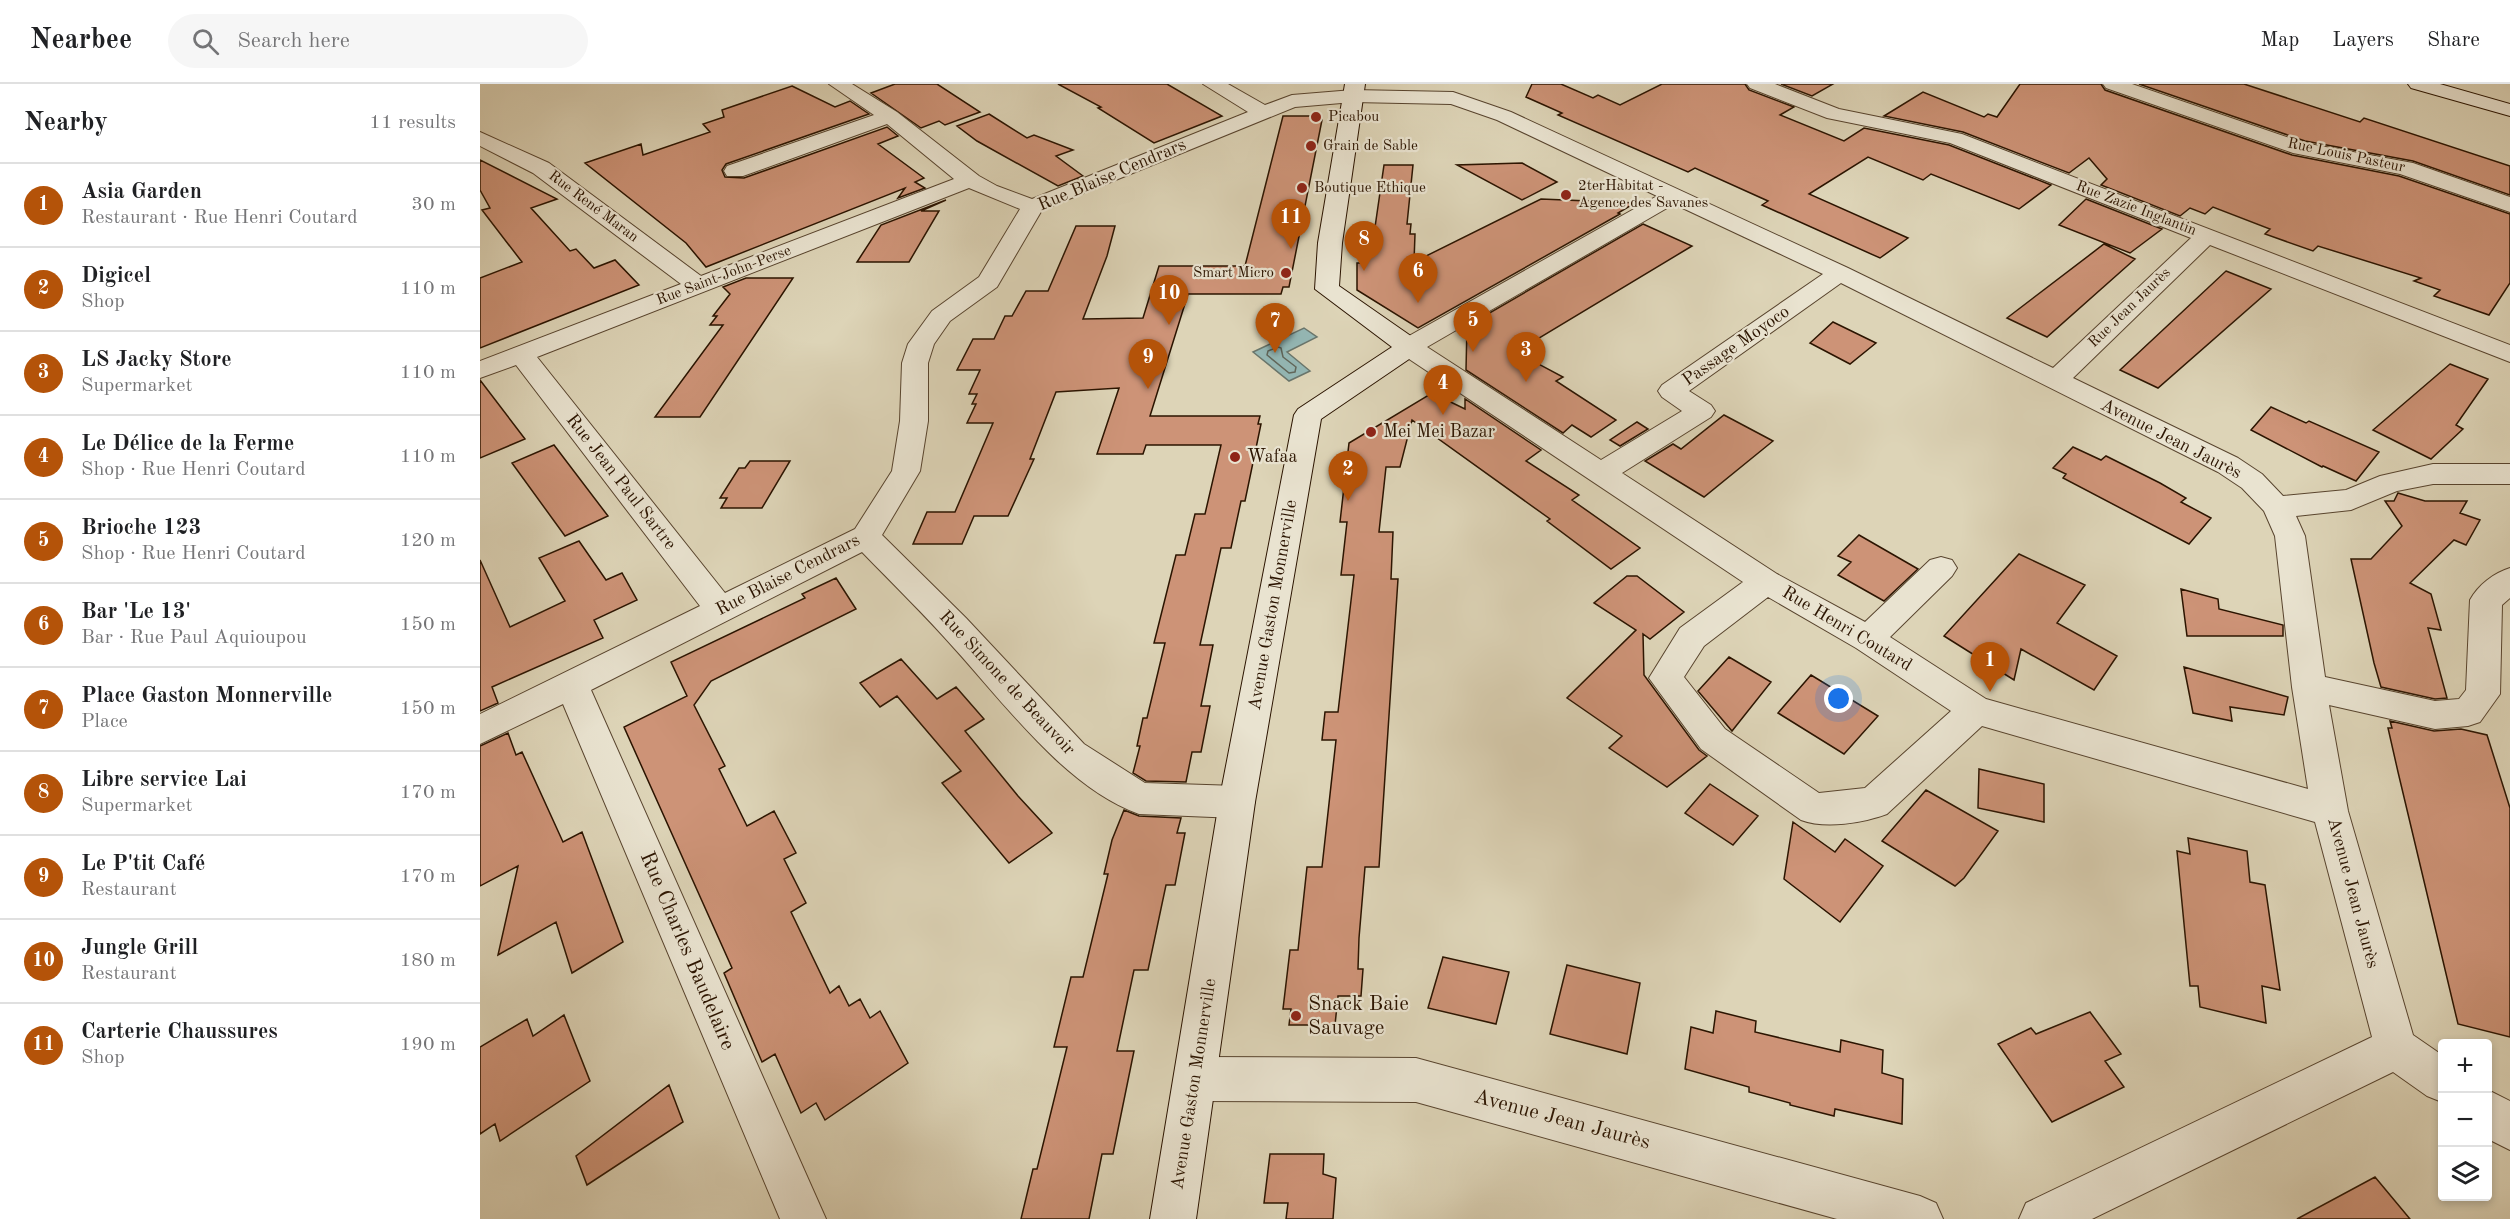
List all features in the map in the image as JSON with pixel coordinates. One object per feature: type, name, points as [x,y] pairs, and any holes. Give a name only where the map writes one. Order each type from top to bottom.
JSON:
[{"type":"street","points":[[839,84],[889,116],[968,181],[1007,200],[1033,206]]},
{"type":"street","points":[[1222,88],[1250,84]]},
{"type":"street","name":"Rue Zazie Inglantin","points":[[1757,84],[1834,114],[1955,138],[2510,354]]},
{"type":"street","name":"Rue Louis Pasteur","points":[[2113,84],[2300,149],[2405,168],[2510,205]]},
{"type":"street","points":[[2418,84],[2510,110]]},
{"type":"street","points":[[1222,88],[1264,112]]},
{"type":"street","points":[[1354,90],[1330,243],[1327,289],[1409,347]]},
{"type":"street","name":"Rue Blaise Cendrars","points":[[480,730],[866,537],[906,471],[915,421],[915,363],[921,344],[941,316],[988,282],[1033,206],[1292,101],[1354,90]]},
{"type":"street","name":"Avenue Jean Jaurès","points":[[1354,90],[1464,93],[1504,116],[1840,273],[2054,381],[2228,465],[2252,481],[2276,506],[2290,536],[2310,687],[2330,811],[2396,1048]]},
{"type":"street","points":[[735,171],[889,116]]},
{"type":"street","name":"Rue René Maran","points":[[480,138],[541,168],[699,286]]},
{"type":"street","name":"Rue Saint-John-Perse","points":[[480,370],[968,181]]},
{"type":"street","name":"Avenue Gaston Monnerville","points":[[1173,1219],[1237,802],[1308,415],[1409,347],[1672,196]]},
{"type":"street","name":"Rue Jean Jaurès","points":[[2054,381],[2206,236]]},
{"type":"street","name":"Passage Moyoco","points":[[1600,474],[1701,411],[1671,391],[1840,273]]},
{"type":"street","name":"Rue Henri Coutard","points":[[1409,347],[1766,582],[1868,639],[1976,710],[2330,811]]},
{"type":"street","name":"Rue Jean Paul Sartre","points":[[521,355],[720,609]]},
{"type":"street","points":[[2276,506],[2306,506],[2351,500],[2390,483],[2433,474],[2510,474]]},
{"type":"street","name":"Rue Simone de Beauvoir","points":[[866,537],[955,627],[1071,754],[1139,798],[1237,802]]},
{"type":"street","points":[[1868,639],[1941,568]]},
{"type":"street","points":[[2310,687],[2435,715],[2468,712],[2483,694],[2486,600],[2510,580]]},
{"type":"street","points":[[1766,582],[1692,637],[1666,678],[1713,740],[1814,809],[1874,803],[1976,710]]},
{"type":"street","name":"Rue Charles Baudelaire","points":[[570,684],[803,1219]]},
{"type":"street","points":[[2042,1219],[2396,1048],[2438,1078]]},
{"type":"street","name":"Avenue Jean Jaurès","points":[[1196,1079],[1416,1080],[1920,1219]]},
{"type":"street","points":[[2492,1115],[2510,1128]]},
{"type":"water","points":[[1304,328],[1317,337],[1287,352],[1310,371],[1289,381],[1253,352]]},
{"type":"building","points":[[895,84],[937,84],[980,112],[945,125],[939,121],[921,128],[871,93]]},
{"type":"building","points":[[1058,84],[1167,84],[1222,116],[1154,143],[1098,108],[1101,107]]},
{"type":"building","points":[[1532,84],[1561,84],[1593,98],[1598,95],[1620,105],[1662,84],[1745,84],[1749,90],[1794,107],[1780,115],[1844,141],[1864,128],[1949,145],[2051,185],[2019,209],[1931,174],[1923,180],[1868,157],[1809,194],[1908,238],[1880,258],[1762,205],[1768,201],[1695,168],[1688,172],[1558,115],[1562,113],[1526,97]]},
{"type":"building","points":[[1781,84],[1833,84],[1812,96]]},
{"type":"building","points":[[2020,84],[2101,84],[2105,90],[2292,155],[2399,176],[2510,214],[2510,283],[2489,315],[2434,296],[2440,290],[2414,281],[2421,278],[2318,246],[2313,251],[2265,234],[2270,229],[2213,207],[2205,214],[2190,208],[2180,216],[2101,185],[2107,179],[2089,158],[2069,173],[1963,132],[1884,116],[1923,92],[1984,117],[1988,114],[1997,117]]},
{"type":"building","points":[[2139,84],[2244,84],[2360,122],[2364,118],[2510,166],[2510,195],[2413,161],[2305,141]]},
{"type":"building","points":[[792,86],[835,107],[850,101],[869,114],[726,164],[722,170],[725,177],[744,178],[887,127],[898,136],[878,144],[924,178],[915,182],[925,188],[898,198],[905,188],[706,267],[686,243],[585,163],[641,144],[643,155],[710,132],[703,124],[724,117],[722,110]]},
{"type":"building","points":[[989,114],[1027,138],[1034,135],[1073,150],[1056,156],[1083,176],[1058,186],[977,141],[957,126]]},
{"type":"building","points":[[1283,116],[1319,116],[1318,120],[1322,120],[1289,287],[1283,287],[1281,294],[1188,294],[1150,416],[1260,416],[1258,424],[1261,424],[1245,501],[1241,501],[1231,548],[1221,548],[1200,645],[1213,645],[1201,706],[1210,706],[1201,752],[1192,752],[1186,782],[1146,781],[1133,773],[1140,746],[1137,746],[1143,718],[1147,718],[1165,643],[1154,643],[1176,555],[1185,555],[1195,514],[1205,514],[1221,445],[1146,445],[1143,454],[1097,454],[1119,388],[1056,392],[1030,459],[1034,459],[1008,516],[974,516],[962,544],[913,544],[927,512],[955,512],[993,423],[967,423],[976,404],[972,404],[977,394],[969,394],[980,370],[957,370],[973,339],[994,339],[1005,316],[1012,316],[1026,291],[1048,291],[1076,226],[1115,226],[1107,256],[1083,319],[1143,318],[1159,266],[1245,266]]},
{"type":"building","points":[[480,160],[557,199],[531,208],[570,251],[576,249],[594,268],[615,260],[639,285],[480,348],[480,278],[522,262],[482,210],[490,208],[480,190]]},
{"type":"building","points":[[1522,163],[1557,182],[1522,200],[1457,165]]},
{"type":"building","points":[[1384,165],[1413,165],[1407,224],[1411,224],[1410,234],[1415,234],[1414,262],[1541,199],[1635,203],[1618,213],[1620,214],[1418,328],[1357,290],[1357,263],[1363,263],[1369,234],[1374,234]]},
{"type":"building","points":[[2086,199],[2162,229],[2130,253],[2059,225]]},
{"type":"building","points":[[946,200],[921,211],[939,211],[909,262],[857,262],[881,225]]},
{"type":"building","points":[[1643,224],[1692,246],[1516,352],[1563,377],[1556,381],[1616,420],[1591,437],[1572,425],[1563,433],[1466,370],[1467,326]]},
{"type":"building","points":[[2104,244],[2135,259],[2047,337],[2007,318]]},
{"type":"building","points":[[2226,271],[2271,289],[2158,388],[2120,370]]},
{"type":"building","points":[[746,278],[793,278],[700,417],[655,417],[723,325],[710,325],[717,316],[713,316],[730,294],[723,287]]},
{"type":"building","points":[[1833,322],[1876,343],[1850,364],[1810,343]]},
{"type":"building","points":[[2450,364],[2488,379],[2456,425],[2463,429],[2431,459],[2373,430]]},
{"type":"building","points":[[480,380],[525,439],[480,458]]},
{"type":"building","points":[[1432,393],[1465,409],[1465,399],[1541,450],[1526,461],[1579,495],[1572,500],[1640,548],[1611,569],[1547,521],[1550,519],[1412,420],[1400,467],[1386,467],[1379,532],[1393,532],[1391,579],[1398,579],[1379,867],[1365,867],[1358,969],[1363,969],[1361,996],[1338,996],[1335,1025],[1289,1025],[1291,1009],[1283,1009],[1290,950],[1298,950],[1307,867],[1322,867],[1336,740],[1322,740],[1325,712],[1338,712],[1354,575],[1341,575],[1347,522],[1340,522],[1349,443]]},
{"type":"building","points":[[2271,407],[2379,452],[2356,481],[2322,467],[2251,430]]},
{"type":"building","points":[[1724,415],[1773,441],[1704,497],[1645,461],[1673,444],[1681,449]]},
{"type":"building","points":[[1637,422],[1648,429],[1620,446],[1610,440]]},
{"type":"building","points":[[554,445],[608,516],[565,536],[512,463]]},
{"type":"building","points":[[2073,447],[2101,460],[2106,456],[2160,483],[2186,498],[2181,502],[2211,518],[2189,544],[2063,478],[2066,474],[2053,468]]},
{"type":"building","points":[[750,461],[790,461],[762,508],[721,508],[727,498],[720,498],[739,468],[745,468]]},
{"type":"building","points":[[2398,493],[2425,501],[2467,501],[2460,513],[2480,520],[2466,545],[2454,540],[2410,583],[2431,594],[2441,630],[2428,628],[2447,698],[2435,699],[2381,687],[2374,663],[2351,559],[2371,559],[2402,526],[2385,501],[2394,501]]},
{"type":"building","points":[[1859,535],[1918,569],[1884,601],[1838,575],[1851,562],[1838,556]]},
{"type":"building","points":[[579,541],[606,580],[622,573],[637,600],[594,620],[603,638],[492,687],[498,703],[480,711],[480,560],[510,627],[565,601],[539,558]]},
{"type":"building","points":[[2019,554],[2085,585],[2057,623],[2117,656],[2094,690],[2021,649],[2014,680],[1944,636]]},
{"type":"building","points":[[1627,576],[1637,576],[1684,612],[1650,639],[1643,634],[1644,675],[1699,750],[1707,756],[1667,787],[1609,748],[1622,736],[1567,698],[1636,630],[1594,603]]},
{"type":"building","points":[[836,578],[856,609],[711,681],[694,705],[725,766],[719,769],[747,826],[774,811],[796,853],[784,859],[806,903],[791,912],[830,993],[839,986],[849,1006],[860,999],[870,1018],[880,1011],[908,1063],[825,1120],[816,1103],[801,1113],[775,1054],[762,1062],[724,973],[732,968],[624,727],[687,696],[671,662],[805,598],[802,594]]},
{"type":"building","points":[[2181,589],[2218,599],[2219,609],[2283,625],[2283,636],[2187,636]]},
{"type":"building","points":[[1729,657],[1771,682],[1732,731],[1698,691]]},
{"type":"building","points":[[901,659],[937,699],[956,687],[984,719],[965,731],[1018,796],[1052,833],[1009,863],[942,783],[961,771],[897,696],[880,707],[860,683]]},
{"type":"building","points":[[2184,667],[2288,697],[2284,715],[2230,707],[2232,721],[2193,713]]},
{"type":"building","points":[[1811,675],[1878,716],[1844,754],[1778,713]]},
{"type":"building","points":[[2390,721],[2434,731],[2461,729],[2487,735],[2510,808],[2510,1037],[2458,1024],[2388,728],[2392,728]]},
{"type":"building","points":[[508,733],[516,755],[522,752],[563,842],[582,832],[623,942],[572,973],[556,922],[498,955],[518,866],[480,886],[480,746]]},
{"type":"building","points":[[1979,769],[2044,784],[2044,822],[1978,808]]},
{"type":"building","points":[[1710,784],[1758,816],[1733,845],[1685,813]]},
{"type":"building","points":[[1926,790],[1998,831],[1964,878],[1955,886],[1882,841]]},
{"type":"building","points":[[1124,810],[1139,816],[1181,818],[1177,833],[1185,833],[1175,885],[1166,885],[1148,970],[1134,970],[1117,1051],[1134,1051],[1113,1154],[1102,1154],[1089,1219],[1021,1219],[1033,1169],[1037,1169],[1067,1047],[1054,1047],[1071,977],[1083,977],[1108,874],[1104,874],[1112,840]]},
{"type":"building","points":[[1793,822],[1835,852],[1845,839],[1883,866],[1840,922],[1784,879]]},
{"type":"building","points":[[2188,838],[2247,851],[2250,882],[2265,885],[2280,990],[2262,986],[2266,1023],[2200,1007],[2198,986],[2190,986],[2177,851],[2190,854]]},
{"type":"building","points":[[1443,957],[1509,972],[1496,1024],[1428,1008]]},
{"type":"building","points":[[1567,965],[1640,983],[1627,1054],[1550,1034]]},
{"type":"building","points":[[1716,1011],[1756,1021],[1755,1032],[1840,1052],[1841,1040],[1883,1050],[1882,1073],[1903,1079],[1902,1124],[1835,1109],[1834,1116],[1790,1105],[1790,1103],[1749,1092],[1749,1087],[1685,1069],[1691,1027],[1713,1033]]},
{"type":"building","points":[[2090,1012],[2121,1054],[2105,1061],[2124,1087],[2052,1122],[1998,1044],[2031,1028],[2036,1034]]},
{"type":"building","points":[[564,1015],[590,1081],[500,1141],[495,1124],[480,1134],[480,1047],[527,1019],[533,1036]]},
{"type":"building","points":[[669,1085],[683,1122],[587,1185],[576,1156]]},
{"type":"building","points":[[1270,1154],[1324,1154],[1323,1174],[1336,1178],[1333,1219],[1286,1219],[1288,1203],[1264,1203]]},
{"type":"building","points":[[2375,1177],[2410,1219],[2297,1219]]},
{"type":"place","name":"Picabou","points":[[1316,117]]},
{"type":"place","name":"Grain de Sable","points":[[1311,146]]},
{"type":"place","name":"Boutique Ethique","points":[[1302,188]]},
{"type":"place","name":"2terHabitat - Agence des Savanes","points":[[1566,195]]},
{"type":"place","name":"Carterie Chaussures","points":[[1291,249]]},
{"type":"place","name":"Libre service Lai","points":[[1364,271]]},
{"type":"place","name":"Smart Micro","points":[[1286,273]]},
{"type":"place","name":"Bar 'Le 13'","points":[[1418,303]]},
{"type":"place","name":"Jungle Grill","points":[[1169,325]]},
{"type":"place","name":"Brioche 123","points":[[1473,352]]},
{"type":"place","name":"Place Gaston Monnerville","points":[[1275,353]]},
{"type":"place","name":"LS Jacky Store","points":[[1526,382]]},
{"type":"place","name":"Le P'tit Café","points":[[1148,389]]},
{"type":"place","name":"Le Délice de la Ferme","points":[[1443,415]]},
{"type":"place","name":"Mei Mei Bazar","points":[[1371,432]]},
{"type":"place","name":"Wafaa","points":[[1235,457]]},
{"type":"place","name":"Digicel","points":[[1348,501]]},
{"type":"place","name":"Asia Garden","points":[[1990,692]]},
{"type":"place","name":"Snack Baie Sauvage","points":[[1296,1016]]}]
